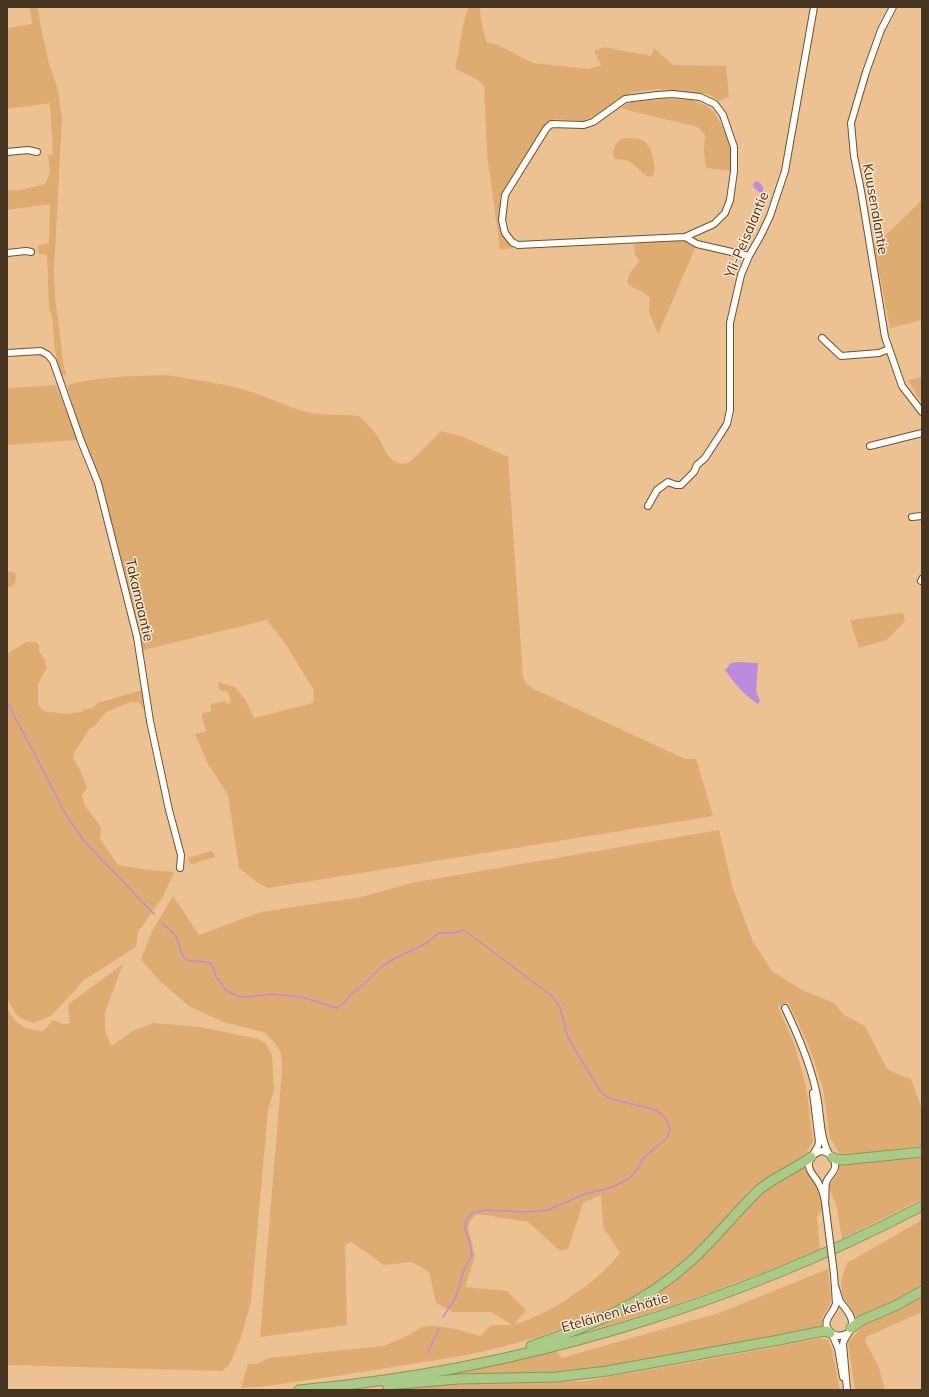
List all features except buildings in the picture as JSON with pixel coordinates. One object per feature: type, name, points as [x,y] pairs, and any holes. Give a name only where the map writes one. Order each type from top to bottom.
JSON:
[{"type":"highway","points":[[831,1155],[836,1159],[843,1160],[922,1152]]},
{"type":"highway","points":[[457,1367],[557,1337],[608,1316],[638,1301],[664,1283],[691,1261],[760,1189],[778,1176],[796,1168],[813,1155]]},
{"type":"highway","name":"Eteläinen kehätie","points":[[299,1390],[383,1380],[457,1367],[575,1340],[704,1302],[798,1265],[870,1233],[922,1206]]},
{"type":"highway","points":[[849,1331],[862,1320],[896,1306],[922,1291]]},
{"type":"highway","points":[[320,1388],[367,1387],[459,1378],[548,1377],[579,1375],[664,1361],[818,1332],[827,1331],[831,1334]]},
{"type":"street","name":"Yli-Peisalantie","points":[[648,506],[657,490],[668,482],[681,485],[694,472],[727,424],[730,410],[730,322],[741,275],[749,256],[770,216],[785,170],[814,7]]},
{"type":"street","name":"Kuusenalantie","points":[[893,7],[881,30],[866,72],[851,123],[854,156],[885,337],[902,386],[922,412]]},
{"type":"street","points":[[685,237],[714,224],[725,213],[730,200],[734,170],[734,147],[723,115],[715,104],[700,97],[673,94],[625,99],[588,124],[573,126],[550,124],[505,195],[502,220],[505,233],[512,242],[518,245],[685,237],[697,244],[749,256]]},
{"type":"street","points":[[7,152],[28,150],[37,152]]},
{"type":"street","points":[[7,253],[26,251],[31,252]]},
{"type":"street","points":[[822,338],[841,356],[880,352],[889,348]]},
{"type":"street","name":"Takamaantie","points":[[7,353],[41,351],[54,361],[81,441],[98,483],[137,637],[150,721],[180,855],[180,868]]},
{"type":"street","points":[[870,446],[922,433]]},
{"type":"street","points":[[912,517],[922,516]]},
{"type":"street","points":[[785,1008],[802,1048],[818,1097],[825,1144],[835,1165],[833,1172],[826,1181],[826,1202],[836,1304],[835,1308],[827,1318],[826,1323],[838,1348],[847,1390]]},
{"type":"street","points":[[811,1076],[819,1142],[809,1161],[810,1168],[820,1185],[826,1202]]},
{"type":"street","points":[[813,1155],[822,1151],[831,1155]]},
{"type":"street","points":[[835,1286],[852,1321],[843,1344],[847,1390]]},
{"type":"street","points":[[831,1334],[839,1336],[849,1331]]},
{"type":"shaded area","points":[[30,7],[38,7],[49,63],[58,90],[62,118],[54,271],[55,296],[64,368],[67,374],[60,376],[55,350],[52,315],[49,309],[47,255],[39,254],[38,246],[49,243],[50,204],[7,210],[7,190],[20,190],[45,184],[50,173],[48,155],[53,154],[50,103],[7,109],[7,28],[32,24]]},
{"type":"shaded area","points":[[469,7],[480,7],[486,42],[498,45],[533,63],[589,69],[601,65],[594,51],[604,47],[651,56],[654,48],[673,65],[726,66],[729,97],[720,101],[708,94],[659,89],[634,92],[616,100],[597,114],[584,121],[554,119],[547,123],[502,194],[500,221],[511,244],[515,248],[500,249],[487,154],[484,86],[478,80],[456,69],[462,28]]},
{"type":"shaded area","points":[[662,99],[691,100],[707,106],[714,112],[728,137],[731,159],[730,171],[706,168],[704,151],[705,135],[698,127],[621,108],[631,102]]},
{"type":"shaded area","points":[[620,139],[640,139],[649,146],[654,165],[654,174],[651,177],[642,173],[628,161],[614,159],[613,151],[616,144]]},
{"type":"shaded area","points":[[757,181],[763,187],[763,191],[761,193],[754,188],[753,184]]},
{"type":"shaded area","points":[[922,200],[922,320],[890,328],[874,246]]},
{"type":"shaded area","points":[[683,239],[696,246],[658,334],[649,312],[650,298],[627,283],[631,271],[639,259],[635,256],[634,244]]},
{"type":"shaded area","points":[[167,375],[241,389],[310,413],[359,416],[376,434],[388,456],[397,463],[403,464],[410,462],[441,431],[461,436],[508,457],[523,677],[527,684],[534,689],[685,759],[696,759],[713,816],[268,888],[258,883],[239,868],[228,795],[209,766],[195,734],[206,731],[201,714],[211,711],[211,704],[226,701],[227,704],[231,702],[228,692],[220,690],[217,682],[235,687],[246,701],[254,718],[313,703],[314,690],[284,642],[267,620],[143,650],[67,385],[104,378]]},
{"type":"shaded area","points":[[922,377],[922,403],[908,380]]},
{"type":"shaded area","points":[[56,385],[78,440],[7,445],[7,388]]},
{"type":"shaded area","points":[[7,571],[14,572],[16,575],[15,584],[7,588]]},
{"type":"shaded area","points":[[903,613],[905,621],[887,640],[859,648],[850,620]]},
{"type":"shaded area","points":[[26,642],[34,642],[39,644],[39,651],[47,668],[38,684],[38,704],[43,711],[65,714],[82,712],[92,708],[98,703],[142,690],[146,708],[143,709],[139,703],[130,702],[106,712],[93,728],[90,728],[74,753],[73,758],[81,772],[87,788],[82,795],[85,806],[101,827],[100,839],[118,865],[148,870],[174,872],[162,898],[138,932],[136,947],[84,980],[51,1016],[33,1023],[22,1019],[16,1014],[7,999],[7,654]]},
{"type":"shaded area","points":[[731,663],[758,663],[756,691],[760,701],[758,704],[740,689],[725,670]]},
{"type":"shaded area","points":[[719,830],[733,889],[753,942],[772,971],[802,990],[834,1003],[844,1015],[865,1026],[887,1069],[911,1079],[922,1109],[922,1146],[846,1155],[840,1154],[830,1138],[823,1088],[809,1046],[788,1002],[778,1007],[795,1046],[806,1087],[813,1141],[806,1153],[796,1164],[774,1174],[751,1190],[701,1245],[660,1282],[610,1311],[559,1331],[506,1346],[467,1355],[343,1375],[241,1388],[248,1364],[257,1364],[268,1358],[383,1346],[405,1337],[422,1327],[434,1326],[456,1329],[480,1336],[491,1325],[512,1325],[491,1312],[453,1312],[436,1303],[429,1272],[412,1262],[384,1265],[351,1242],[345,1245],[347,1325],[260,1337],[282,1069],[281,1053],[275,1043],[264,1032],[223,1022],[189,1006],[161,982],[141,960],[152,931],[173,896],[199,935],[261,912],[361,897],[411,883]],"holes":[[[601,1195],[603,1227],[620,1253],[597,1277],[568,1299],[525,1321],[514,1325],[526,1310],[507,1291],[465,1287],[475,1256],[468,1228],[475,1215],[485,1215],[528,1222],[560,1251],[568,1249],[583,1203]]]},
{"type":"shaded area","points":[[211,851],[214,853],[215,857],[193,864],[190,863],[188,858]]},
{"type":"shaded area","points":[[123,964],[105,1012],[105,1030],[111,1046],[133,1031],[153,1023],[201,1027],[258,1039],[266,1044],[272,1055],[274,1090],[268,1110],[251,1302],[241,1337],[230,1364],[222,1371],[7,1365],[7,1008],[14,1019],[26,1028],[43,1031],[53,1020],[63,1024],[70,1023],[68,1007],[70,1003]]},
{"type":"shaded area","points":[[922,1156],[922,1199],[842,1239],[836,1204],[830,1190],[830,1184],[839,1172],[839,1165]]},
{"type":"shaded area","points":[[805,1168],[817,1188],[822,1204],[823,1210],[817,1216],[820,1250],[705,1294],[646,1314],[587,1331],[588,1329],[615,1318],[648,1298],[769,1186],[782,1178]]},
{"type":"shaded area","points":[[922,1220],[922,1287],[915,1292],[858,1318],[842,1292],[842,1280],[847,1263]]},
{"type":"shaded area","points":[[828,1269],[831,1301],[824,1315],[822,1327],[797,1334],[590,1370],[551,1373],[456,1376],[457,1373],[556,1351],[562,1358],[719,1313]]},
{"type":"shaded area","points":[[922,1296],[922,1312],[866,1337],[865,1341],[879,1367],[885,1390],[855,1390],[848,1342],[864,1325],[877,1318],[896,1311]]},
{"type":"shaded area","points":[[820,1338],[828,1340],[832,1350],[840,1390],[390,1390],[444,1385],[586,1381]]},
{"type":"waterway","points":[[7,702],[68,818],[85,842],[154,914]]},
{"type":"waterway","points":[[162,923],[176,936],[182,955],[187,960],[210,963],[214,969],[216,977],[225,989],[236,996],[247,997],[271,994],[301,997],[337,1008],[381,967],[392,960],[427,943],[438,933],[452,933],[464,930],[553,997],[560,1007],[568,1038],[600,1091],[607,1097],[615,1100],[657,1110],[669,1124],[670,1131],[666,1139],[643,1158],[640,1166],[630,1178],[613,1187],[585,1194],[548,1210],[525,1212],[486,1210],[472,1213],[466,1220],[465,1229],[472,1255],[464,1270],[455,1299],[443,1317]]},
{"type":"waterway","points":[[428,1352],[439,1329]]}]
